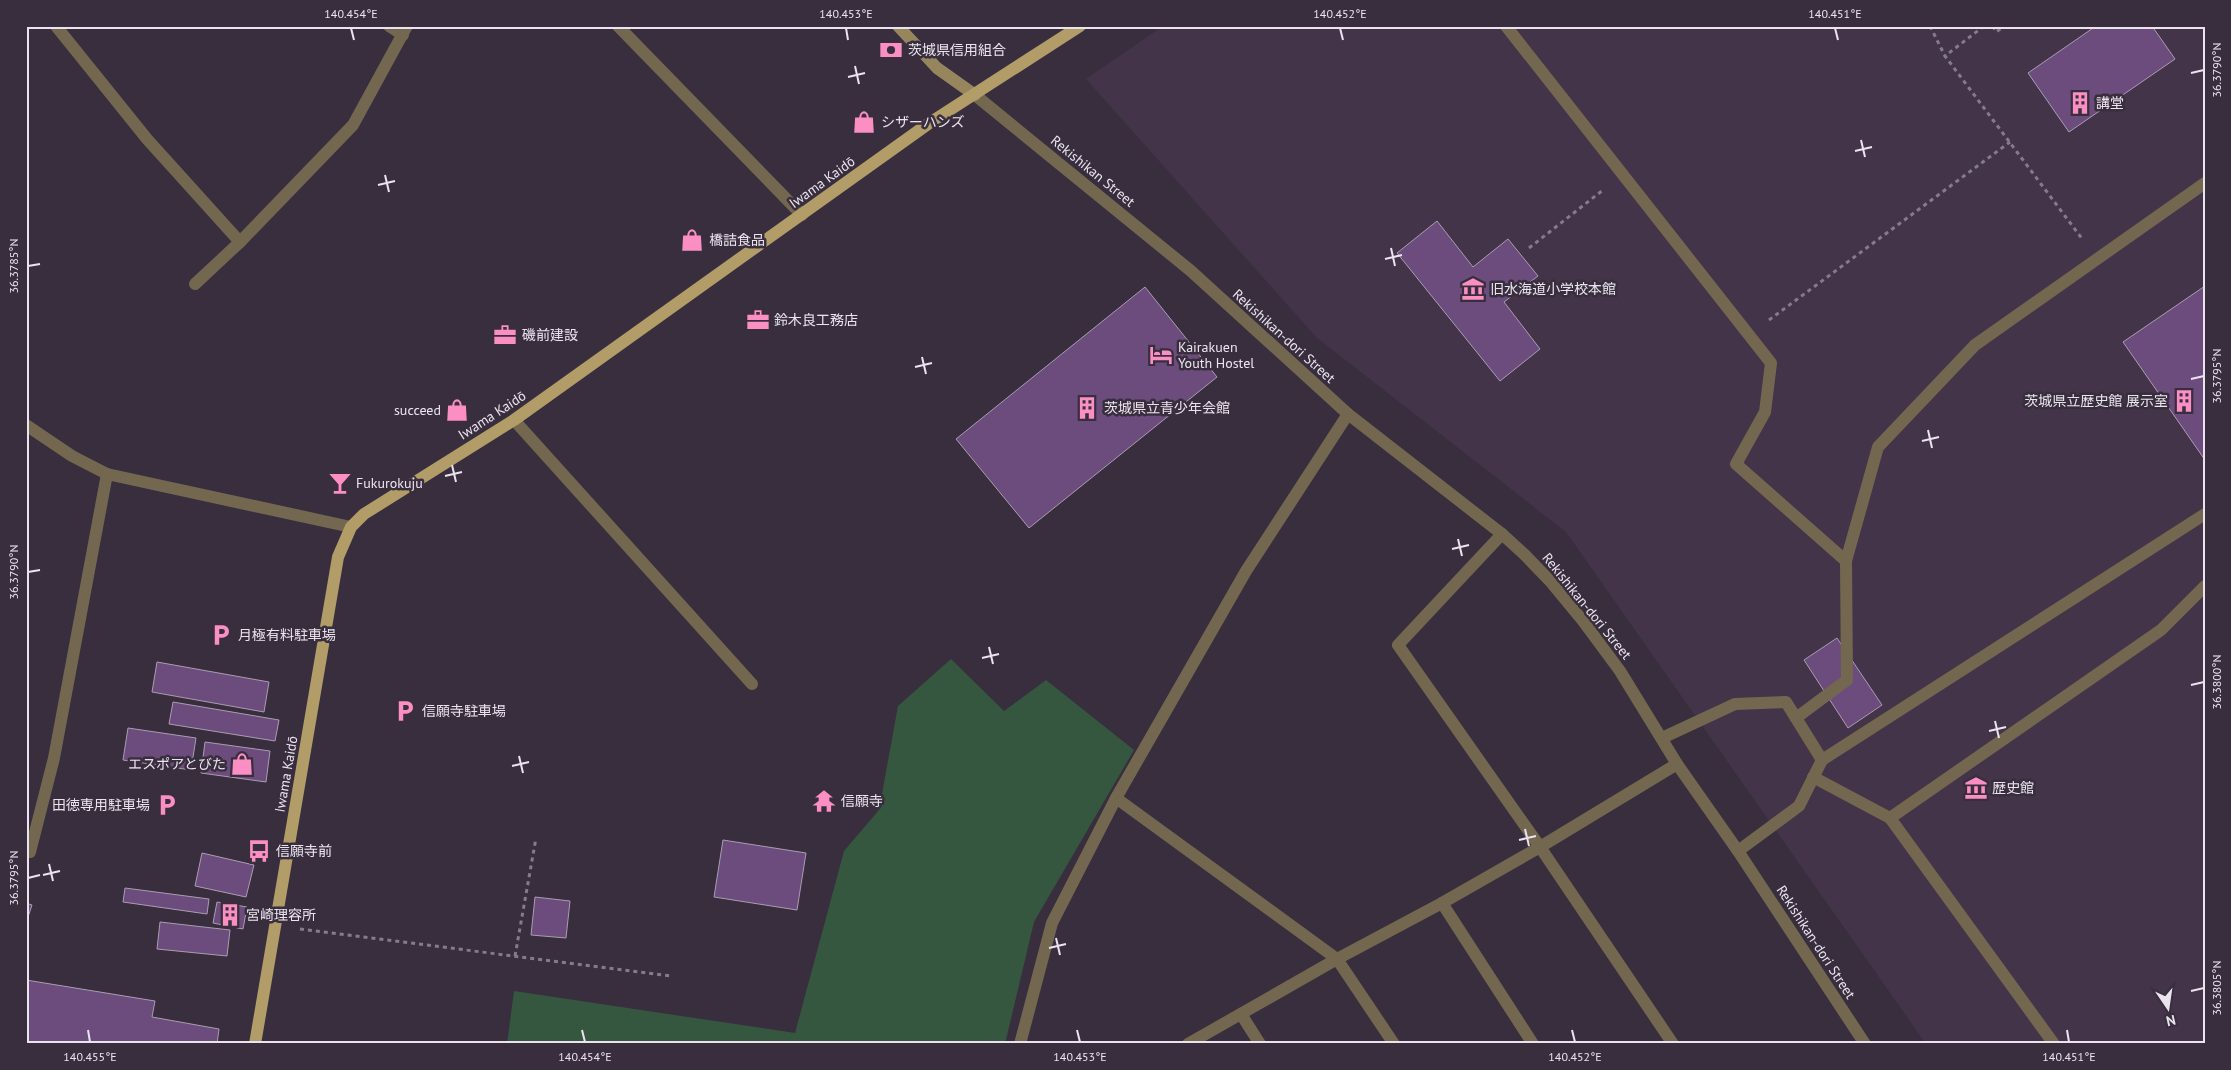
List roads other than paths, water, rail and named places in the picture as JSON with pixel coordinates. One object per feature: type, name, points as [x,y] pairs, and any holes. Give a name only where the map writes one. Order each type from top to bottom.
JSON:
[{"type":"main road","points":[[898,26],[937,68],[975,95]]},
{"type":"main road","name":"Iwama Kaidō","points":[[255,1044],[338,557],[351,527],[364,514],[387,498],[514,420],[928,124],[1080,26]]},
{"type":"street","points":[[56,26],[148,139],[240,242]]},
{"type":"street","points":[[195,284],[240,242],[353,125],[405,31],[389,26]]},
{"type":"street","points":[[618,26],[802,215]]},
{"type":"street","points":[[1506,26],[1771,363],[1764,412],[1736,464],[1846,561]]},
{"type":"street","name":"Rekishikan Street","points":[[975,95],[1191,271],[1348,414]]},
{"type":"street","points":[[1796,718],[1847,680],[1846,561],[1878,447],[1975,345],[2205,183]]},
{"type":"street","points":[[1020,1044],[1052,923],[1116,798],[1246,571],[1348,414]]},
{"type":"street","name":"Rekishikan-dori Street","points":[[1348,414],[1502,534],[1550,581],[1583,621],[1620,672],[1677,764],[1738,851],[1865,1044]]},
{"type":"street","points":[[514,420],[752,684]]},
{"type":"street","points":[[26,425],[72,456],[108,474],[351,527]]},
{"type":"street","points":[[26,852],[30,852],[54,758],[108,474]]},
{"type":"street","points":[[1738,851],[1799,806],[1822,760],[2205,514]]},
{"type":"street","points":[[1502,534],[1398,645],[1540,847],[1673,1044]]},
{"type":"street","points":[[1890,818],[2161,630],[2205,586]]},
{"type":"street","points":[[1662,738],[1735,704],[1786,702],[1822,760]]},
{"type":"street","points":[[1188,1044],[1337,959],[1442,904],[1677,764]]},
{"type":"street","points":[[1813,777],[1890,818],[2054,1044]]},
{"type":"street","points":[[1116,798],[1337,959],[1394,1044]]},
{"type":"street","points":[[1442,904],[1534,1044]]},
{"type":"street","points":[[1241,1014],[1260,1044]]},
{"type":"place","name":"茨城県信用組合","points":[[891,50]]},
{"type":"place","name":"講堂","points":[[2080,103]]},
{"type":"place","name":"シザーハンズ","points":[[864,122]]},
{"type":"place","name":"橋詰食品","points":[[692,240]]},
{"type":"place","name":"旧水海道小学校本館","points":[[1473,289]]},
{"type":"place","name":"鈴木良工務店","points":[[758,320]]},
{"type":"place","name":"磯前建設","points":[[505,335]]},
{"type":"place","name":"Kairakuen Youth Hostel","points":[[1161,355]]},
{"type":"place","name":"茨城県立歴史館 展示室","points":[[2184,401]]},
{"type":"place","name":"茨城県立青少年会館","points":[[1087,408]]},
{"type":"place","name":"succeed","points":[[457,410]]},
{"type":"place","name":"Fukurokuju","points":[[340,483]]},
{"type":"place","name":"月極有料駐車場","points":[[221,635]]},
{"type":"place","name":"信願寺駐車場","points":[[405,711]]},
{"type":"place","name":"エスポアとびた","points":[[242,764]]},
{"type":"place","name":"歴史館","points":[[1976,788]]},
{"type":"place","name":"信願寺","points":[[824,801]]},
{"type":"place","name":"田徳専用駐車場","points":[[167,805]]},
{"type":"place","name":"信願寺前","points":[[259,851]]},
{"type":"place","name":"宮崎理容所","points":[[230,915]]}]
